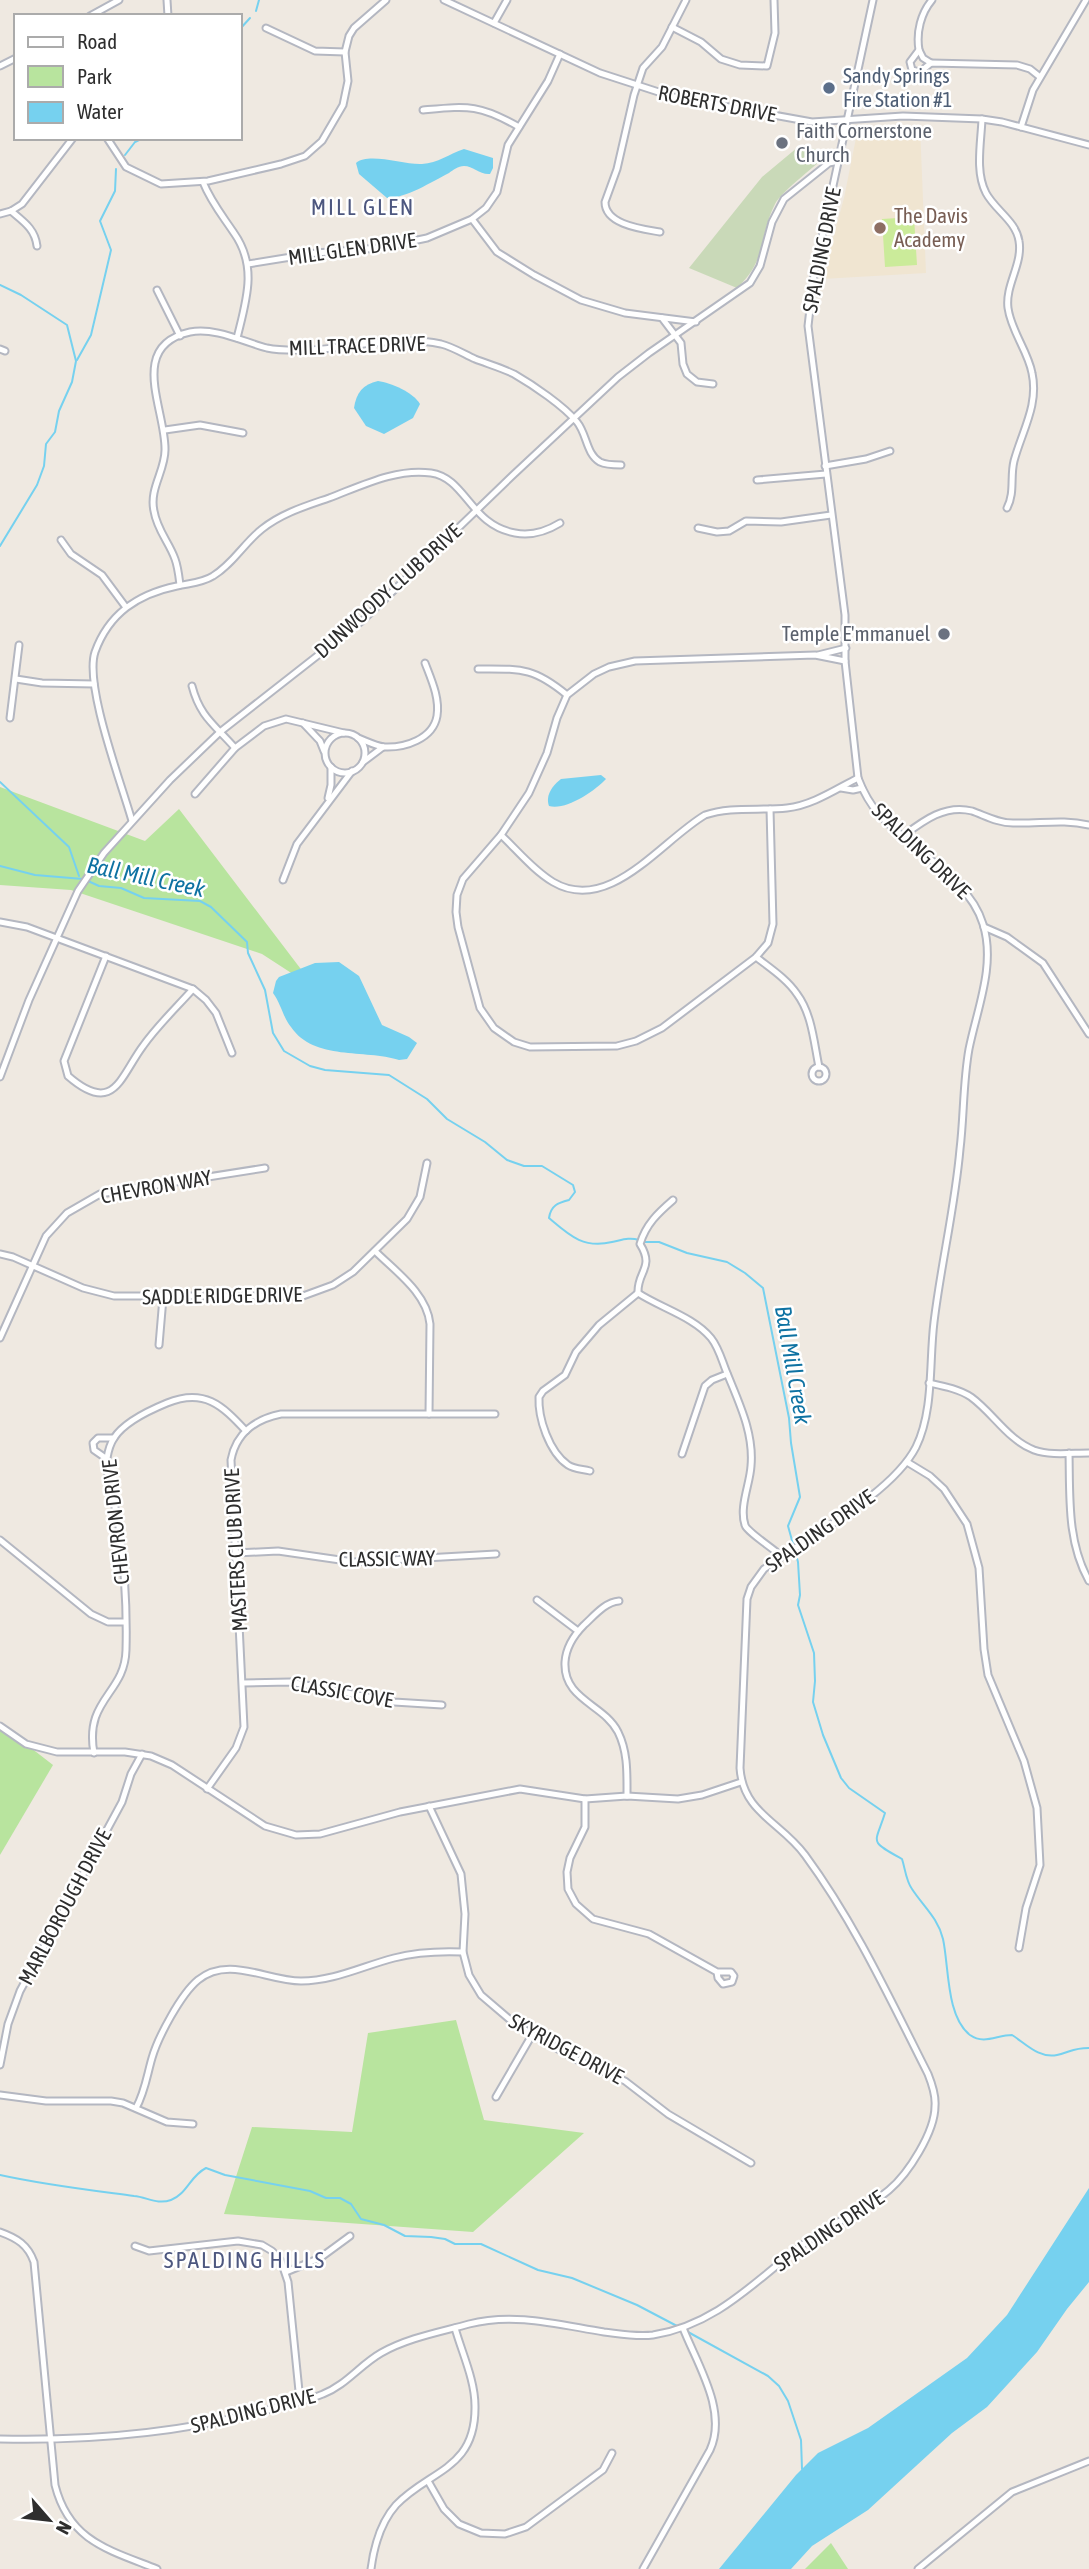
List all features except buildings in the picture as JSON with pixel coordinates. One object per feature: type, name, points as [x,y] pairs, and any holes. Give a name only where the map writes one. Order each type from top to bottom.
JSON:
[{"type":"street","points":[[94,14],[119,0]]},
{"type":"street","points":[[108,140],[120,161],[148,180],[167,185],[203,182],[296,159],[318,146],[336,119],[347,92],[345,52],[354,28],[386,0]]},
{"type":"street","name":"ROBERTS DRIVE","points":[[444,0],[636,89],[802,120],[847,121],[903,116],[982,120],[1089,145]]},
{"type":"street","points":[[494,23],[507,0]]},
{"type":"street","points":[[660,232],[625,224],[610,215],[605,206],[643,68],[657,54],[686,0]]},
{"type":"street","points":[[672,27],[701,42],[721,59],[740,65],[767,66],[775,33],[774,0]]},
{"type":"street","name":"SPALDING DRIVE","points":[[0,2439],[51,2440],[141,2434],[202,2426],[300,2401],[334,2389],[370,2360],[390,2348],[481,2322],[523,2319],[631,2336],[683,2328],[726,2307],[808,2241],[890,2189],[907,2170],[931,2126],[936,2107],[928,2074],[852,1924],[804,1853],[753,1806],[741,1782],[747,1599],[758,1575],[884,1485],[906,1462],[923,1429],[934,1323],[960,1150],[965,1078],[986,973],[984,927],[971,899],[879,814],[858,778],[845,661],[845,615],[808,326],[814,274],[873,0]]},
{"type":"street","points":[[932,0],[922,17],[918,36],[919,50],[923,58],[931,63],[1017,65],[1030,69],[1040,78]]},
{"type":"street","points":[[1021,127],[1028,101],[1086,0]]},
{"type":"street","points":[[266,28],[315,51],[345,52]]},
{"type":"street","points":[[919,50],[909,62],[912,70],[920,72],[931,63]]},
{"type":"street","name":"MILL GLEN DRIVE","points":[[248,264],[379,248],[428,238],[472,219],[486,208],[497,192],[502,160],[508,145],[548,81],[560,54]]},
{"type":"street","points":[[423,110],[474,107],[492,112],[519,127]]},
{"type":"street","points":[[982,120],[982,184],[990,200],[1014,228],[1019,240],[1019,253],[1009,286],[1007,308],[1029,362],[1034,385],[1031,411],[1014,461],[1011,497],[1007,508]]},
{"type":"street","points":[[0,214],[11,211],[27,199],[71,140]]},
{"type":"street","name":"DUNWOODY CLUB DRIVE","points":[[0,1077],[29,1000],[90,872],[132,821],[220,732],[363,620],[626,371],[754,278],[772,222],[784,199],[829,163],[839,161]]},
{"type":"street","points":[[203,182],[214,206],[240,241],[248,264],[249,294],[237,338]]},
{"type":"street","points":[[11,211],[36,235],[37,246]]},
{"type":"street","points":[[472,219],[496,252],[559,289],[598,306],[625,313],[696,322]]},
{"type":"street","points":[[157,290],[180,336],[173,339],[160,353],[153,370],[154,387],[165,430],[165,455],[154,489],[153,505],[161,533],[175,559],[180,585]]},
{"type":"street","points":[[662,318],[683,347],[683,364],[687,374],[697,382],[713,384]]},
{"type":"street","name":"MILL TRACE DRIVE","points":[[180,336],[195,331],[237,338],[271,349],[311,350],[394,341],[444,344],[514,374],[575,419]]},
{"type":"street","points":[[575,419],[584,431],[593,456],[602,464],[621,465]]},
{"type":"street","points":[[165,430],[200,425],[243,433]]},
{"type":"street","points":[[825,466],[890,451]]},
{"type":"street","points":[[132,821],[94,684],[94,654],[103,636],[125,606],[180,585],[201,582],[219,572],[261,530],[281,517],[303,506],[372,481],[434,474],[456,487],[476,512],[496,528],[521,534],[537,532],[560,523]]},
{"type":"street","points":[[757,480],[826,474]]},
{"type":"street","points":[[698,528],[717,532],[729,531],[746,522],[781,522],[831,515]]},
{"type":"street","points":[[61,540],[71,554],[102,575],[125,606]]},
{"type":"street","points":[[9,718],[19,645]]},
{"type":"street","points":[[770,808],[773,924],[768,943],[756,957],[662,1028],[636,1041],[617,1046],[530,1046],[514,1042],[494,1028],[480,1008],[456,912],[457,895],[463,879],[501,835],[538,776],[568,695],[594,674],[626,662],[815,655],[846,649]]},
{"type":"street","points":[[815,655],[845,661]]},
{"type":"street","points":[[284,880],[292,853],[352,771],[383,747],[414,742],[424,737],[432,728],[437,715],[435,691],[425,663]]},
{"type":"street","points":[[478,669],[531,671],[548,679],[568,695]]},
{"type":"street","points":[[16,679],[42,683],[94,684]]},
{"type":"street","points":[[192,686],[196,702],[211,726],[235,748]]},
{"type":"street","points":[[195,794],[235,748],[264,726],[286,719],[344,733],[383,747]]},
{"type":"street","points":[[303,723],[320,741],[331,767],[327,802]]},
{"type":"street","points":[[325,753],[330,740],[344,733]]},
{"type":"street","points":[[358,738],[364,752],[362,763]]},
{"type":"street","points":[[331,767],[340,772],[352,771]]},
{"type":"street","points":[[501,835],[552,882],[570,889],[591,890],[607,887],[621,880],[705,815],[722,811],[796,806],[841,788],[858,778]]},
{"type":"street","points":[[841,788],[862,788]]},
{"type":"street","points":[[904,836],[930,817],[952,810],[971,811],[1007,823],[1061,821],[1089,825]]},
{"type":"street","points":[[0,922],[57,937],[193,989],[216,1013],[232,1053]]},
{"type":"street","points":[[984,927],[1007,937],[1043,963],[1089,1034]]},
{"type":"street","points":[[106,956],[64,1061],[68,1076],[91,1091],[106,1092],[120,1084],[144,1044],[193,989]]},
{"type":"street","points":[[756,957],[789,984],[801,1000],[808,1017],[819,1067]]},
{"type":"street","name":"SADDLE RIDGE DRIVE","points":[[0,1254],[100,1293],[135,1298],[285,1298],[311,1294],[344,1279],[414,1210],[427,1163]]},
{"type":"street","name":"CHEVRON WAY","points":[[0,1338],[46,1236],[55,1224],[77,1206],[100,1194],[265,1168]]},
{"type":"street","points":[[590,1471],[569,1466],[558,1454],[545,1429],[540,1397],[543,1391],[565,1375],[576,1352],[600,1325],[638,1293],[638,1285],[647,1262],[641,1240],[653,1217],[673,1200]]},
{"type":"street","points":[[375,1251],[420,1296],[428,1311],[429,1414]]},
{"type":"street","points":[[638,1293],[705,1332],[717,1347],[742,1411],[751,1446],[751,1471],[744,1502],[745,1525],[781,1556]]},
{"type":"street","points":[[159,1345],[163,1298]]},
{"type":"street","points":[[682,1454],[705,1386],[727,1374]]},
{"type":"street","points":[[929,1383],[970,1397],[1025,1445],[1044,1452],[1089,1453]]},
{"type":"street","name":"CHEVRON DRIVE","points":[[94,1753],[92,1733],[96,1714],[125,1664],[119,1526],[107,1460],[114,1438],[129,1424],[164,1404],[190,1398],[205,1399],[219,1405],[246,1431]]},
{"type":"street","points":[[246,1431],[262,1419],[282,1414],[495,1414]]},
{"type":"street","name":"MASTERS CLUB DRIVE","points":[[207,1789],[242,1735],[245,1719],[232,1460],[236,1444],[246,1431]]},
{"type":"street","points":[[107,1460],[94,1450],[93,1443],[98,1438],[114,1438]]},
{"type":"street","points":[[1069,1453],[1072,1534],[1089,1581]]},
{"type":"street","points":[[906,1462],[930,1476],[944,1489],[967,1524],[979,1568],[988,1675],[1024,1761],[1037,1808],[1040,1865],[1026,1908],[1019,1948]]},
{"type":"street","points":[[0,1540],[91,1614],[108,1622],[125,1622]]},
{"type":"street","name":"CLASSIC WAY","points":[[236,1553],[278,1551],[354,1563],[496,1555]]},
{"type":"street","points":[[537,1600],[578,1631]]},
{"type":"street","points":[[619,1601],[607,1604],[571,1641],[566,1653],[566,1677],[576,1694],[610,1719],[618,1731],[626,1756],[627,1796]]},
{"type":"street","name":"CLASSIC COVE","points":[[243,1683],[284,1681],[394,1702],[442,1705]]},
{"type":"street","points":[[0,1726],[36,1748],[57,1752],[142,1754],[172,1765],[265,1826],[296,1835],[320,1834],[429,1806],[520,1789],[585,1799],[627,1796],[689,1798],[741,1782]]},
{"type":"street","name":"MARLBOROUGH DRIVE","points":[[0,2065],[8,2024],[20,1992],[122,1802],[131,1774],[142,1754]]},
{"type":"street","points":[[585,1799],[585,1827],[566,1872],[568,1889],[576,1904],[593,1919],[649,1934],[718,1972]]},
{"type":"street","name":"SKYRIDGE DRIVE","points":[[429,1806],[461,1874],[466,1914],[463,1952],[469,1975],[481,1995],[503,2016],[532,2035],[625,2081],[668,2114],[751,2163]]},
{"type":"street","points":[[136,2108],[158,2043],[188,1991],[208,1974],[234,1969],[284,1980],[313,1980],[336,1976],[417,1952],[463,1952]]},
{"type":"street","points":[[496,2097],[532,2035]]},
{"type":"street","points":[[0,2095],[46,2101],[111,2101],[136,2108],[167,2122],[193,2124]]},
{"type":"street","points":[[0,2232],[20,2241],[34,2262],[58,2496],[75,2526],[93,2542],[157,2569]]},
{"type":"street","points":[[286,2272],[320,2258],[350,2236]]},
{"type":"street","points":[[135,2246],[149,2251],[250,2241],[272,2251],[286,2272],[300,2401]]},
{"type":"street","points":[[371,2569],[375,2544],[386,2518],[398,2503],[444,2471],[458,2457],[468,2440],[474,2421],[473,2390],[455,2328]]},
{"type":"street","points":[[643,2569],[716,2435],[714,2406],[683,2328]]},
{"type":"street","points":[[428,2481],[444,2509],[459,2524],[481,2533],[505,2534],[526,2527],[600,2473],[612,2454]]},
{"type":"street","points":[[918,2569],[1012,2492],[1089,2460]]},
{"type":"shaded area","name":"The Davis Academy","points":[[920,126],[926,273],[822,279],[844,198],[857,133]]},
{"type":"green space","points":[[798,147],[832,151],[775,204],[758,258],[747,277],[737,288],[689,268],[762,177]]},
{"type":"green space","points":[[914,217],[917,265],[885,267],[882,219]]},
{"type":"green space","points":[[0,787],[145,841],[179,809],[316,989],[262,954],[71,890],[0,885]]},
{"type":"green space","points":[[0,1724],[53,1765],[0,1855]]},
{"type":"green space","points":[[456,2020],[484,2120],[584,2133],[473,2232],[224,2214],[252,2127],[352,2132],[368,2033]]},
{"type":"green space","points":[[831,2543],[848,2569],[805,2569]]},
{"type":"water","points":[[464,149],[493,158],[490,174],[467,166],[460,167],[419,189],[395,197],[387,198],[359,174],[356,163],[369,159],[428,163]]},
{"type":"water","points":[[378,381],[401,389],[420,404],[413,418],[384,434],[366,426],[354,408],[361,390]]},
{"type":"water","points":[[601,775],[606,779],[587,794],[563,806],[549,806],[550,791],[561,779]]},
{"type":"water","points":[[339,962],[359,976],[382,1025],[417,1043],[407,1059],[326,1049],[301,1038],[288,1023],[273,993],[279,977],[315,963]]},
{"type":"water","points":[[1089,2188],[1089,2282],[1037,2352],[987,2407],[952,2433],[868,2510],[812,2546],[791,2569],[719,2569],[796,2475],[818,2453],[868,2428],[967,2358],[1007,2315]]},
{"type":"waterway","points":[[256,11],[259,0]]},
{"type":"waterway","points":[[242,27],[250,18]]},
{"type":"waterway","points":[[125,155],[139,140]]},
{"type":"waterway","points":[[77,360],[91,335],[111,250],[100,221],[115,191],[116,169]]},
{"type":"waterway","points":[[0,285],[21,295],[67,325],[76,361],[72,382],[59,411],[55,432],[46,444],[44,466],[37,485],[0,546]]},
{"type":"waterway","points":[[0,782],[69,847],[79,876]]},
{"type":"waterway","name":"Ball Mill Creek","points":[[0,866],[35,875],[83,879]]},
{"type":"waterway","name":"Ball Mill Creek","points":[[88,881],[99,886],[121,888],[144,898],[200,901],[211,907],[247,942],[248,953],[265,990],[273,1033],[284,1051],[310,1066],[325,1070],[389,1075],[427,1099],[447,1119],[485,1142],[507,1160],[524,1166],[542,1166],[573,1185],[575,1192],[569,1200],[553,1207],[549,1218],[577,1239],[593,1244],[639,1240]]},
{"type":"waterway","name":"Ball Mill Creek","points":[[644,1242],[659,1242],[687,1253],[727,1262],[763,1288],[789,1418],[800,1497],[788,1526],[798,1562],[798,1605],[814,1653],[813,1702],[841,1778],[849,1788],[885,1813],[877,1841],[902,1859],[910,1886],[938,1925],[943,1939],[952,2004],[962,2027],[970,2035],[980,2039],[1012,2035],[1033,2050],[1050,2056],[1089,2048]]},
{"type":"waterway","points":[[0,2175],[161,2202],[176,2197],[206,2168],[225,2175],[310,2191],[326,2198],[340,2198],[351,2204],[361,2219],[384,2225],[405,2236],[445,2239],[455,2244],[481,2244],[538,2270],[572,2278],[637,2305],[677,2326]]},
{"type":"waterway","points":[[688,2332],[768,2376],[779,2386],[788,2401],[801,2440],[802,2469]]},
{"type":"place","name":"Sandy Springs Fire Station #1","points":[[829,88]]},
{"type":"place","name":"Faith Cornerstone Church","points":[[782,143]]},
{"type":"place","name":"The Davis Academy","points":[[880,228]]},
{"type":"place","name":"Temple E'mmanuel","points":[[944,634]]},
{"type":"district","name":"MILL GLEN","points":[[363,207]]},
{"type":"district","name":"SPALDING HILLS","points":[[245,2260]]}]
